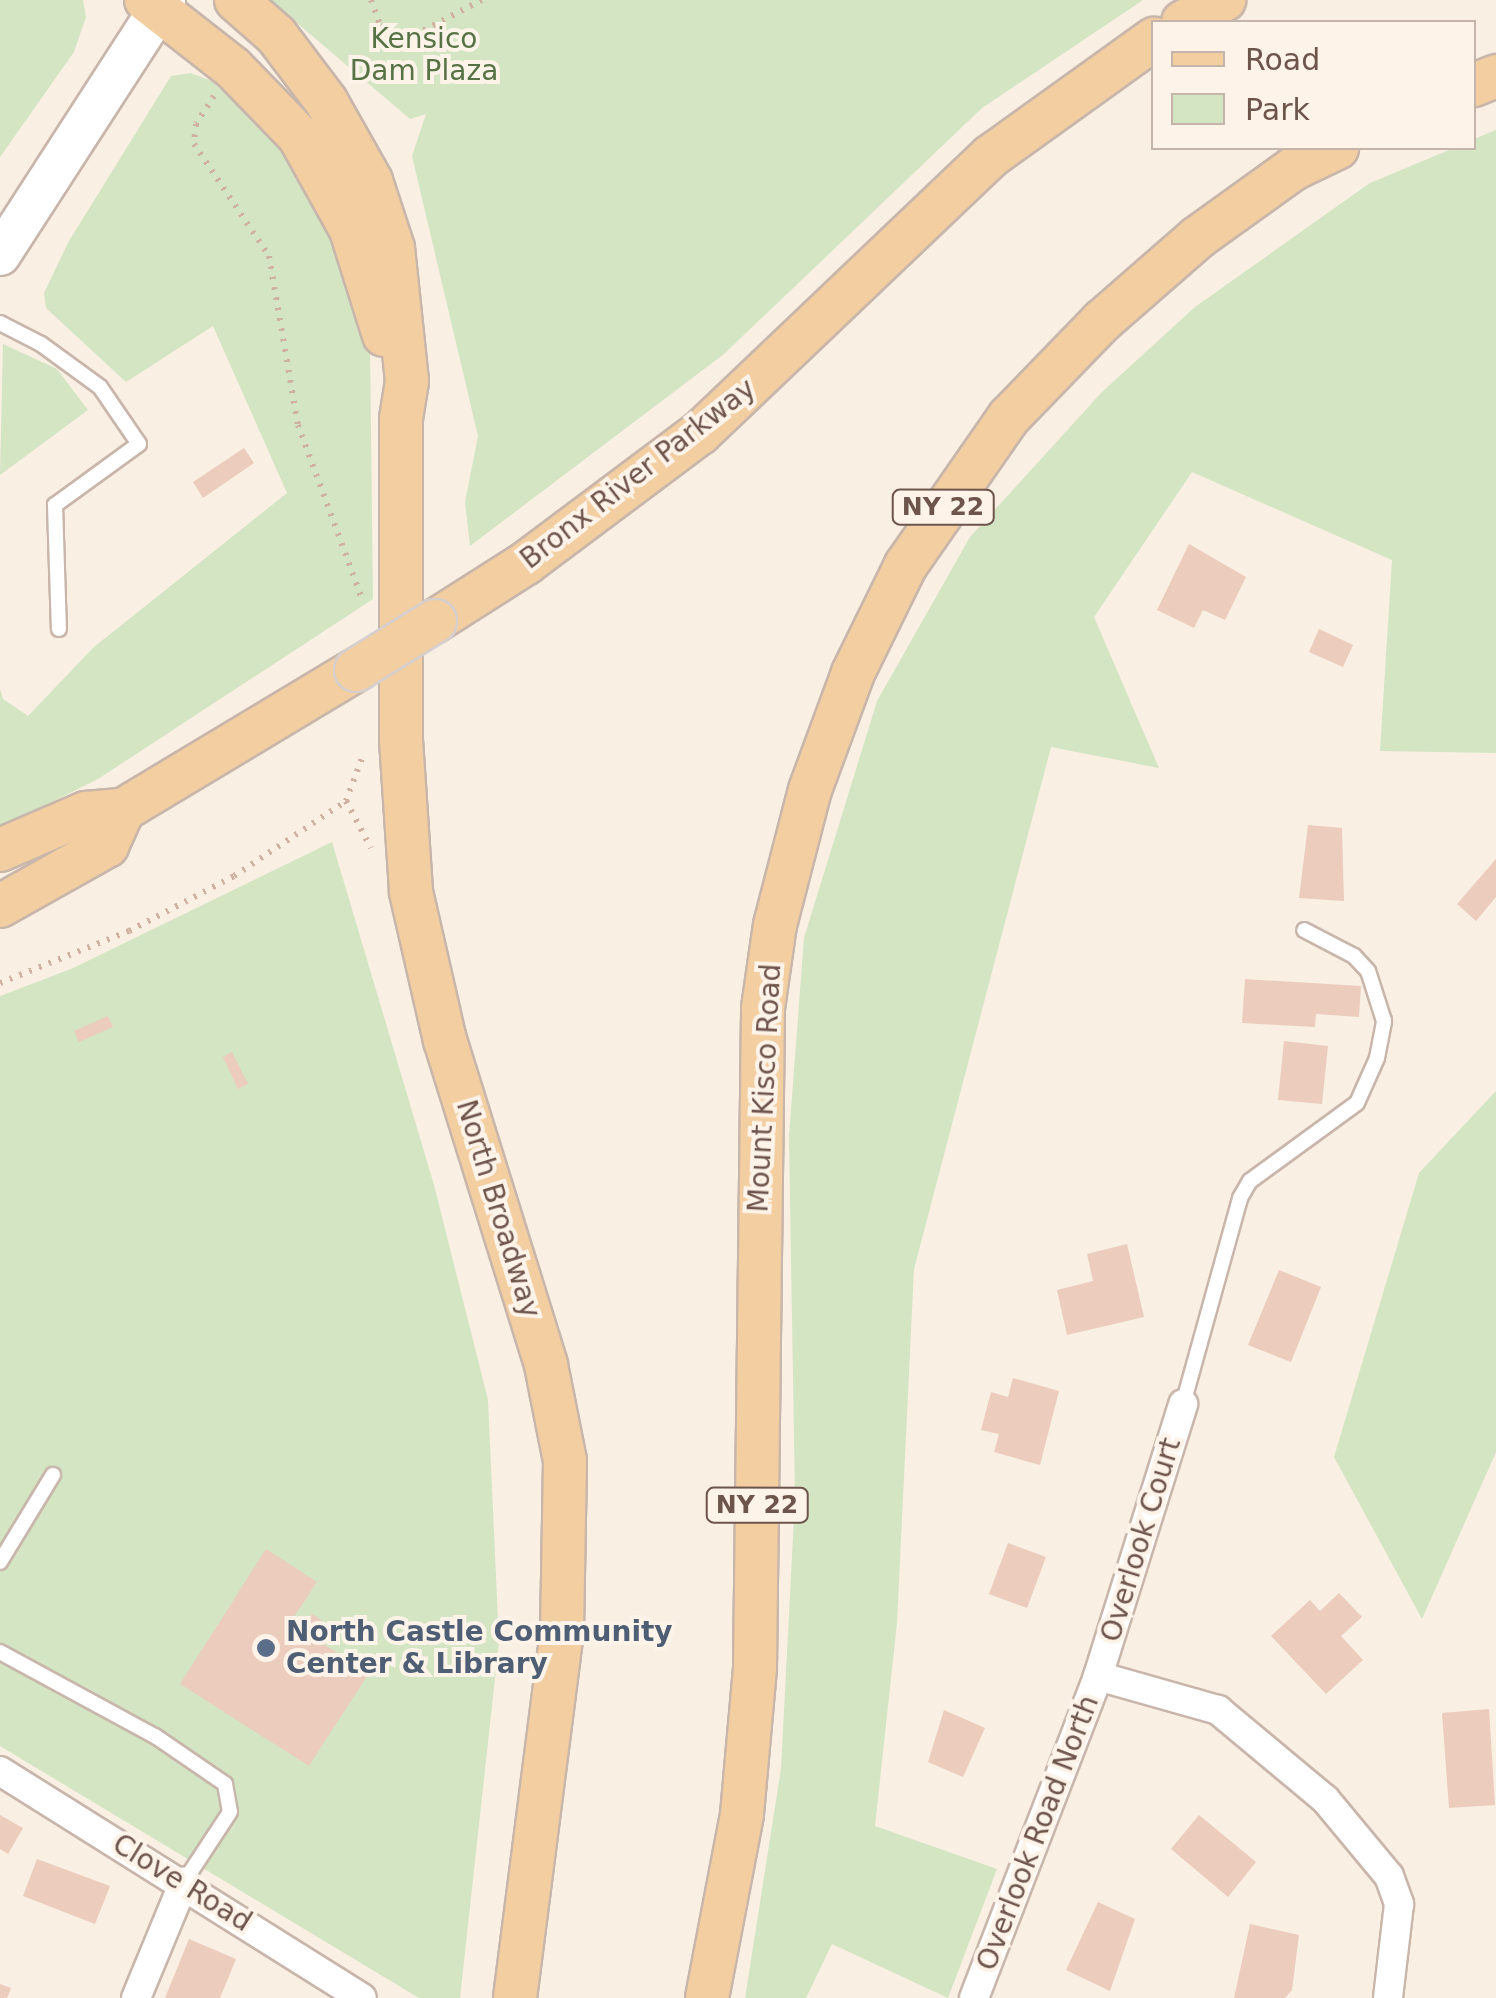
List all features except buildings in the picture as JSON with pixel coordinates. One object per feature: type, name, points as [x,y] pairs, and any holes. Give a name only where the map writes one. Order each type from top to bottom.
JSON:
[{"type":"main road","name":"North Broadway","points":[[236,0],[302,66],[371,181],[400,284],[407,381],[402,419],[401,740],[411,892],[445,1040],[546,1365],[566,1462],[562,1631],[515,1998]]},
{"type":"main road","points":[[1187,20],[1224,0]]},
{"type":"main road","name":"North Broadway","points":[[157,3],[267,100],[318,166],[365,264],[402,419]]},
{"type":"main road","name":"Bronx River Parkway","points":[[0,850],[86,813],[124,810],[526,563],[700,433],[991,156],[1151,42]]},
{"type":"main road","name":"Mount Kisco Road","points":[[707,1998],[742,1814],[755,1667],[763,1008],[782,892],[815,774],[853,673],[906,565],[1010,417],[1102,321],[1197,238],[1294,170],[1333,150]]},
{"type":"main road","name":"Bronx River Parkway","points":[[0,906],[107,846],[124,810]]},
{"type":"street","points":[[0,255],[157,3]]},
{"type":"street","name":"Overlook Court","points":[[1098,1676],[1182,1404]]},
{"type":"street","name":"Overlook Road North","points":[[974,1998],[1098,1676],[1218,1710],[1326,1799],[1388,1876],[1399,1904],[1388,1998]]},
{"type":"street","name":"Clove Road","points":[[0,1770],[184,1882],[362,1998]]},
{"type":"street","points":[[136,1998],[184,1882]]},
{"type":"lane","points":[[0,323],[41,344],[100,387],[138,444],[55,505],[59,629]]},
{"type":"lane","points":[[1182,1404],[1240,1198],[1250,1181],[1357,1103],[1377,1058],[1384,1021],[1368,971],[1304,930]]},
{"type":"lane","points":[[0,1562],[52,1476]]},
{"type":"lane","points":[[0,1652],[138,1726],[225,1784],[230,1812],[184,1882]]},
{"type":"path","points":[[371,0],[380,24],[392,38],[406,40],[482,0]]},
{"type":"path","points":[[227,80],[196,124],[194,144],[269,256],[298,426],[361,609]]},
{"type":"path","points":[[0,983],[129,930],[305,832],[346,801],[364,743]]},
{"type":"green space","points":[[0,0],[83,0],[86,17],[74,52],[0,157]]},
{"type":"green space","name":"Kensico Dam Plaza","points":[[270,0],[1143,0],[982,108],[724,354],[470,546],[465,502],[478,436],[412,156],[426,114],[410,119]]},
{"type":"green space","points":[[191,73],[212,81],[272,139],[321,207],[370,348],[373,599],[98,779],[0,828],[0,689],[3,699],[28,716],[94,647],[287,493],[213,326],[126,382],[46,308],[44,293],[69,241],[171,76]]},
{"type":"green space","points":[[1496,130],[1496,753],[1380,751],[1392,560],[1192,472],[1094,617],[1159,768],[1051,747],[914,1269],[897,1623],[875,1826],[997,1869],[948,1998],[832,1944],[806,1998],[745,1998],[781,1769],[795,1498],[789,1136],[804,938],[877,701],[970,537],[1102,392],[1195,307],[1370,183],[1449,150],[1476,150],[1476,138]]},
{"type":"green space","points":[[3,344],[57,369],[88,410],[0,475]]},
{"type":"green space","points":[[332,842],[434,1185],[488,1400],[499,1642],[460,1998],[419,1998],[0,1746],[0,996],[71,969]]},
{"type":"green space","points":[[1496,1091],[1496,1452],[1422,1619],[1334,1457],[1419,1173]]},
{"type":"place","name":"North Castle Community Center & Library","points":[[266,1648]]}]
